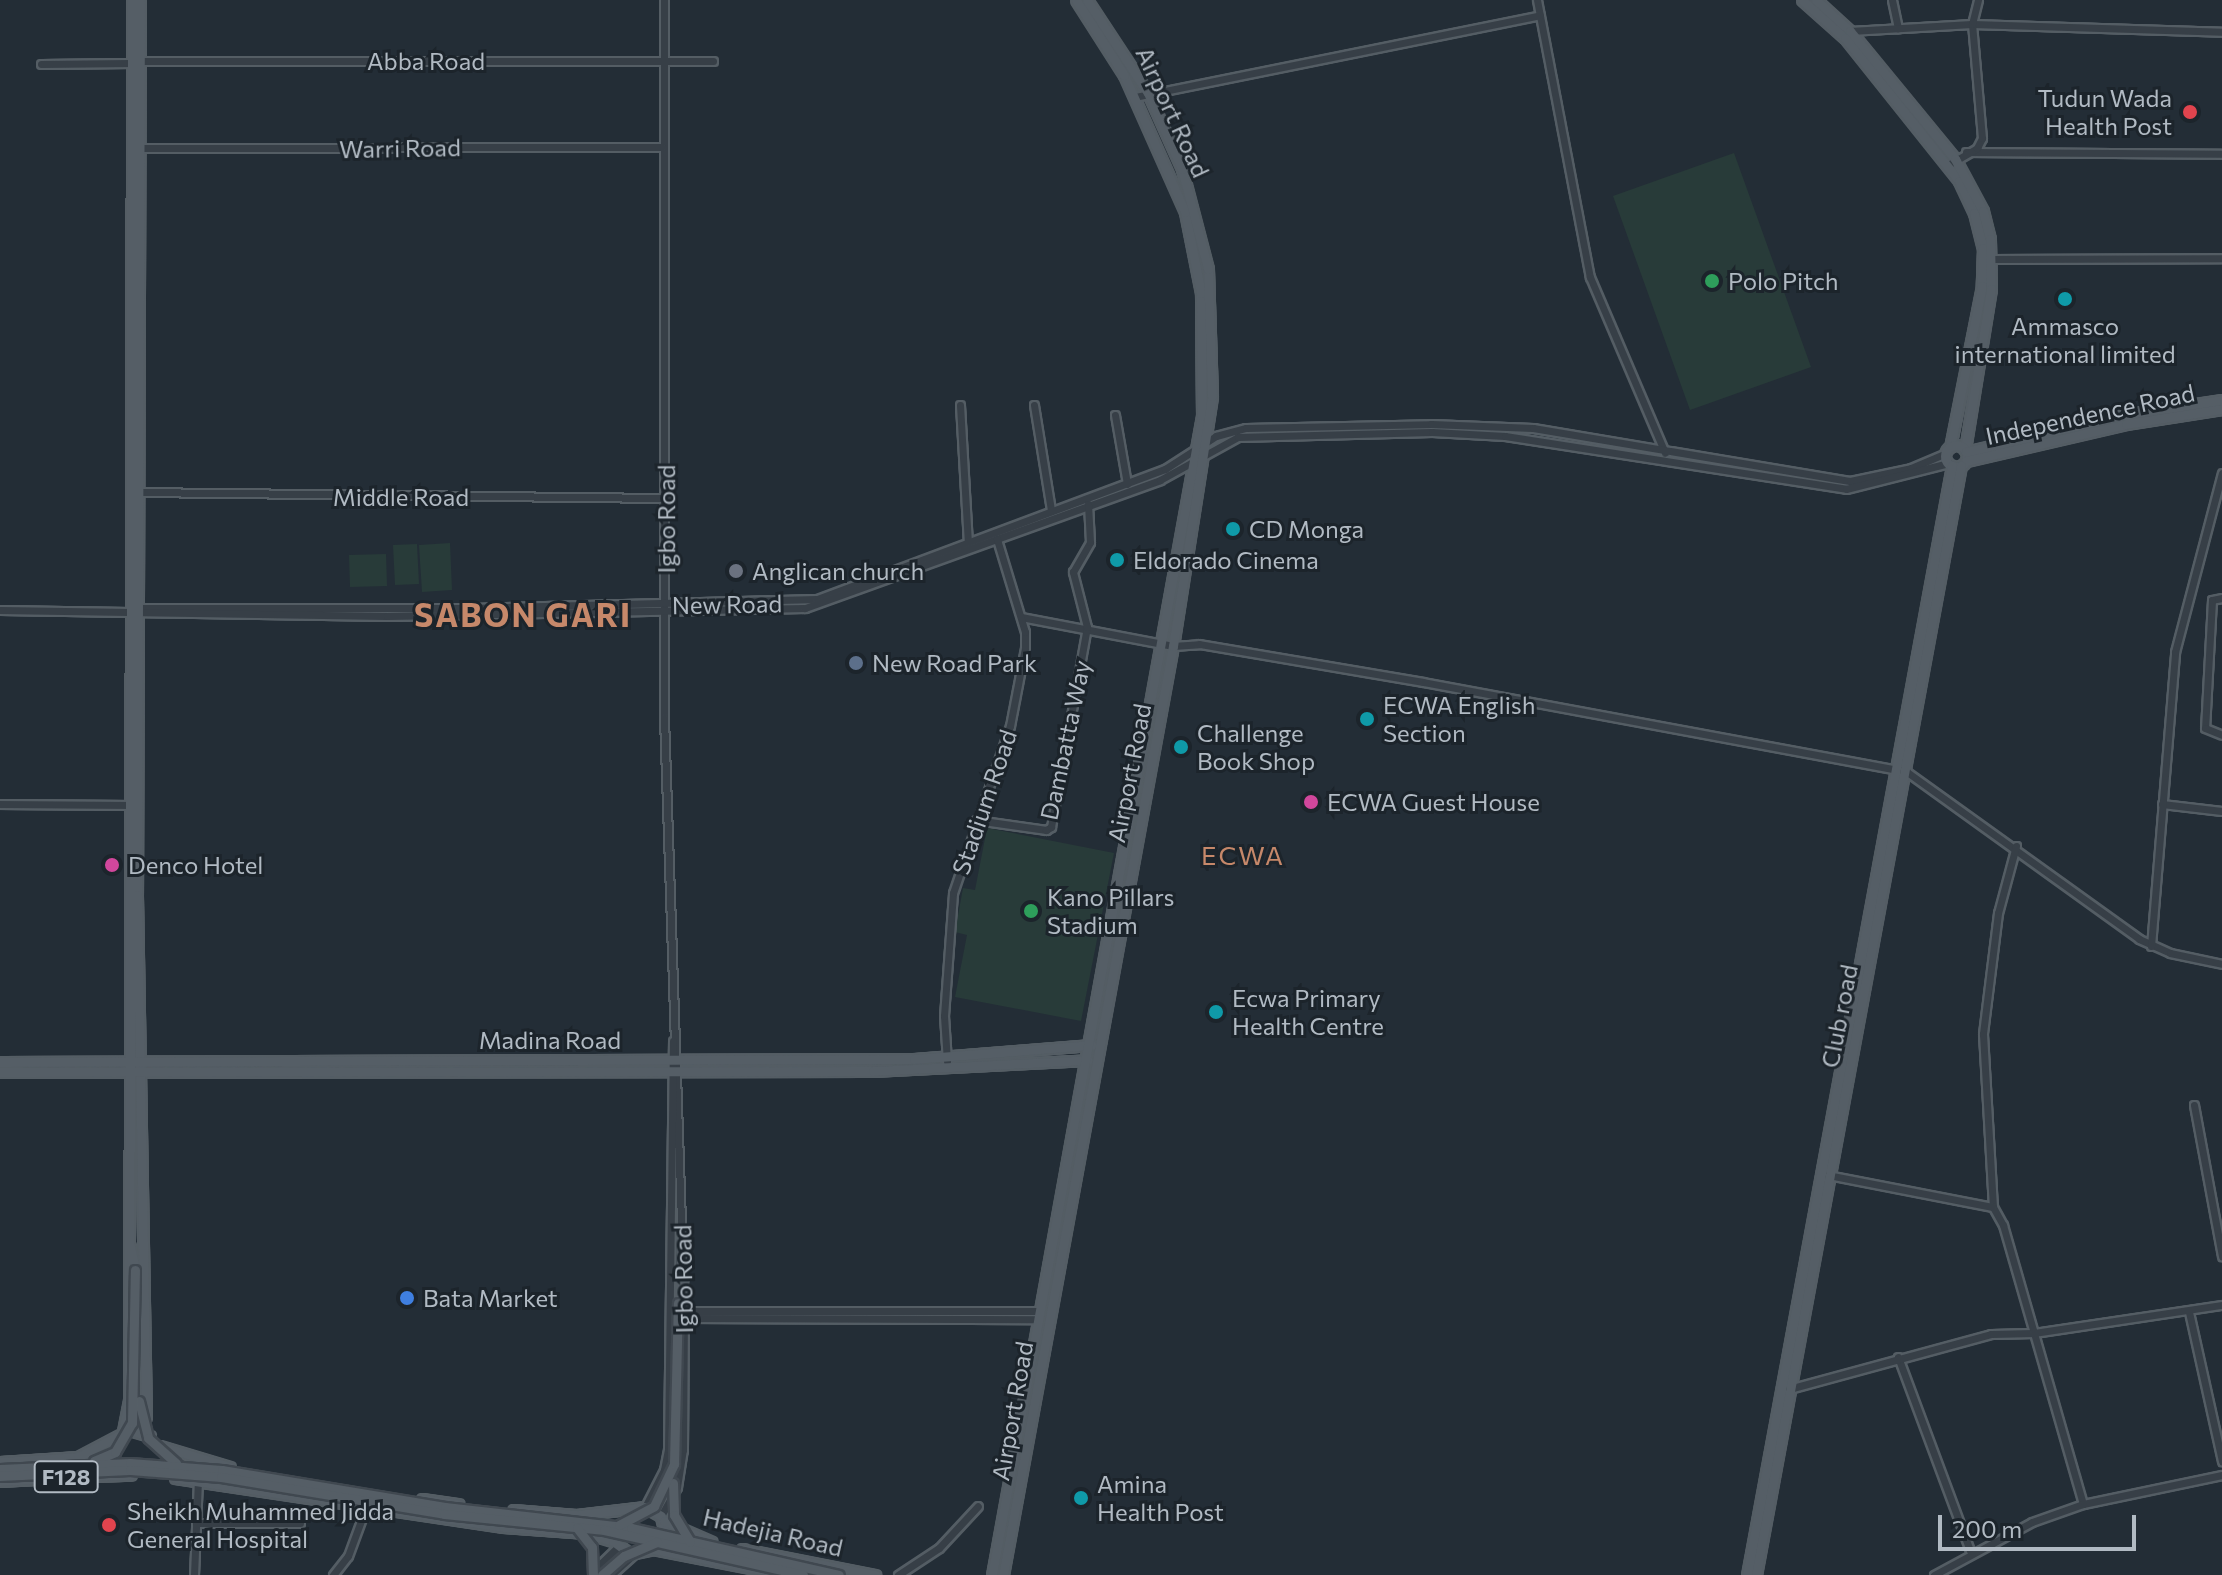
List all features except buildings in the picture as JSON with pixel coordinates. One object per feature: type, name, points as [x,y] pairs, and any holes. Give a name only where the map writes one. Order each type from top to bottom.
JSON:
[{"type":"main road","points":[[132,0],[138,148],[133,272],[136,492],[130,611],[134,1067],[127,1240],[129,1401],[120,1433],[147,1433]]},
{"type":"main road","points":[[140,0],[136,62],[133,272],[130,805],[134,1067],[147,1433],[156,1444],[205,1463],[464,1505],[562,1514],[622,1513],[645,1507],[663,1518],[665,1534],[656,1545],[634,1554]]},
{"type":"main road","name":"Airport Road","points":[[1076,0],[1135,97],[1190,210]]},
{"type":"main road","name":"Airport Road","points":[[1003,1575],[1212,396],[1211,305],[1190,210],[1148,93],[1087,0]]},
{"type":"main road","points":[[1802,0],[1845,38],[1951,162],[1968,196],[1980,231],[1984,307]]},
{"type":"main road","points":[[1752,1571],[1824,1181],[1894,769],[1957,457],[1991,259],[1983,211],[1951,162],[1850,31],[1816,0]]},
{"type":"main road","name":"Independence Road","points":[[1957,457],[2122,415],[2222,400]]},
{"type":"main road","name":"Independence Road","points":[[1957,457],[2222,409]]},
{"type":"main road","name":"Club road","points":[[1752,1571],[1789,1389],[1824,1181],[1907,772],[1957,457]]},
{"type":"main road","name":"Airport Road","points":[[992,1575],[1086,1046],[1168,644]]},
{"type":"main road","name":"Madina Road","points":[[0,1072],[134,1067],[674,1060],[948,1064],[1098,1044]]},
{"type":"main road","name":"Madina Road","points":[[474,1064],[674,1072],[1084,1061],[1096,1058]]},
{"type":"main road","name":"Madina Road","points":[[0,1062],[134,1067]]},
{"type":"main road","points":[[127,1240],[137,1270],[142,1424],[154,1447],[183,1465]]},
{"type":"main road","points":[[88,1464],[115,1452],[132,1423],[137,1270],[142,1240]]},
{"type":"main road","points":[[616,1526],[654,1506],[674,1464],[683,1276]]},
{"type":"main road","points":[[671,1277],[681,1308],[680,1434],[672,1504],[690,1542]]},
{"type":"main road","name":"F128","points":[[0,1462],[78,1457],[120,1433]]},
{"type":"main road","name":"F128","points":[[120,1433],[112,1460],[131,1475]]},
{"type":"main road","points":[[144,1474],[157,1458],[156,1444]]},
{"type":"main road","points":[[0,1469],[88,1464],[183,1465],[472,1511],[616,1526],[839,1575]]},
{"type":"main road","points":[[0,1478],[182,1472],[472,1518],[577,1528],[803,1575]]},
{"type":"main road","name":"F128","points":[[0,1478],[144,1474],[198,1480],[615,1544],[634,1554]]},
{"type":"main road","points":[[615,1544],[613,1524],[622,1513]]},
{"type":"main road","name":"Hadejia Road","points":[[663,1518],[703,1540],[875,1575]]},
{"type":"main road","points":[[577,1528],[592,1547],[591,1575]]},
{"type":"main road","points":[[602,1575],[624,1556],[656,1545]]},
{"type":"main road","name":"Hadejia Road","points":[[656,1545],[783,1575]]},
{"type":"street","name":"Igbo Road","points":[[645,1507],[664,1470],[668,1449],[674,1072],[666,614],[662,147],[666,61],[664,0]]},
{"type":"street","points":[[1537,0],[1590,277],[1665,455]]},
{"type":"street","points":[[1892,0],[1898,28]]},
{"type":"street","points":[[1951,162],[1982,138],[1972,24],[1978,0]]},
{"type":"street","points":[[1135,97],[1540,15]]},
{"type":"street","points":[[1850,31],[1972,24],[2222,32]]},
{"type":"street","name":"Abba Road","points":[[41,64],[713,61]]},
{"type":"street","name":"Warri Road","points":[[138,148],[662,147]]},
{"type":"street","points":[[1966,152],[2222,154]]},
{"type":"street","points":[[1991,259],[2222,258]]},
{"type":"street","points":[[960,405],[968,542]]},
{"type":"street","points":[[1034,405],[1051,510]]},
{"type":"street","points":[[1115,415],[1127,484]]},
{"type":"street","points":[[1202,450],[1238,437],[1432,432],[1562,441],[1851,485],[1957,457]]},
{"type":"street","name":"New Road","points":[[893,576],[968,542],[1087,501],[1202,450]]},
{"type":"street","name":"New Road","points":[[0,610],[666,614],[819,602],[997,539],[1051,510],[1170,476],[1202,450]]},
{"type":"street","points":[[2151,946],[2178,637],[2222,473]]},
{"type":"street","name":"Middle Road","points":[[136,492],[666,498]]},
{"type":"street","points":[[1087,501],[1090,542],[1073,572],[1087,627]]},
{"type":"street","name":"Stadium Road","points":[[948,1064],[949,912],[1013,712],[1025,648],[1021,617],[997,539]]},
{"type":"street","points":[[2222,598],[2212,600],[2205,728],[2222,735]]},
{"type":"street","name":"New Road","points":[[130,611],[819,602]]},
{"type":"street","points":[[1021,617],[1168,644],[1199,644],[1423,682],[1907,772],[2016,846],[2151,946],[2222,964]]},
{"type":"street","name":"Dambatta Way","points":[[976,820],[1046,830],[1051,827],[1087,627]]},
{"type":"street","points":[[0,804],[130,805]]},
{"type":"street","points":[[2162,804],[2222,811]]},
{"type":"street","points":[[2016,846],[1998,913],[1983,1034],[1993,1207],[2003,1225],[2083,1504]]},
{"type":"street","name":"Igbo Road","points":[[674,1072],[683,1276]]},
{"type":"street","points":[[2194,1105],[2222,1256]]},
{"type":"street","points":[[1824,1181],[1993,1207]]},
{"type":"street","points":[[1789,1389],[1991,1334],[2034,1333],[2222,1305]]},
{"type":"street","name":"Igbo Road","points":[[663,1518],[677,1487],[683,1450],[681,1308]]},
{"type":"street","points":[[681,1308],[1039,1315]]},
{"type":"street","points":[[2189,1312],[2222,1461]]},
{"type":"street","points":[[1898,1357],[1970,1551]]},
{"type":"street","points":[[1934,1575],[1970,1551],[2083,1504],[2222,1475]]},
{"type":"street","points":[[194,1575],[198,1480]]},
{"type":"street","points":[[898,1575],[939,1548],[978,1506]]},
{"type":"street","points":[[333,1575],[348,1556],[366,1507]]},
{"type":"street","points":[[196,1523],[300,1523]]},
{"type":"street","points":[[591,1575],[615,1544]]},
{"type":"street","points":[[611,1575],[634,1554]]},
{"type":"green space","name":"Polo Pitch","points":[[1734,153],[1811,367],[1690,410],[1613,196]]},
{"type":"green space","points":[[450,543],[452,590],[422,592],[419,545]]},
{"type":"green space","points":[[417,544],[419,584],[395,585],[393,545]]},
{"type":"green space","points":[[386,554],[387,586],[350,587],[349,555]]},
{"type":"green space","name":"Kano Pillars Stadium","points":[[987,828],[1114,853],[1081,1021],[955,997],[967,935],[955,932],[963,888],[975,890]]},
{"type":"place","name":"Tudun Wada Health Post","points":[[2190,112]]},
{"type":"place","name":"Polo Pitch","points":[[1712,281]]},
{"type":"place","name":"Ammasco international limited","points":[[2065,299]]},
{"type":"place","name":"CD Monga","points":[[1233,529]]},
{"type":"place","name":"Eldorado Cinema","points":[[1117,560]]},
{"type":"place","name":"Anglican church","points":[[736,571]]},
{"type":"place","name":"New Road Park","points":[[856,663]]},
{"type":"place","name":"ECWA English Section","points":[[1367,719]]},
{"type":"place","name":"Challenge Book Shop","points":[[1181,747]]},
{"type":"place","name":"ECWA Guest House","points":[[1311,802]]},
{"type":"place","name":"Denco Hotel","points":[[112,865]]},
{"type":"place","name":"Kano Pillars Stadium","points":[[1031,911]]},
{"type":"place","name":"Ecwa Primary Health Centre","points":[[1216,1012]]},
{"type":"place","name":"Bata Market","points":[[407,1298]]},
{"type":"place","name":"Amina Health Post","points":[[1081,1498]]},
{"type":"place","name":"Sheikh Muhammed Jidda General Hospital","points":[[109,1525]]},
{"type":"district","name":"SABON GARI","points":[[523,614]]},
{"type":"district","name":"ECWA","points":[[1243,855]]}]
